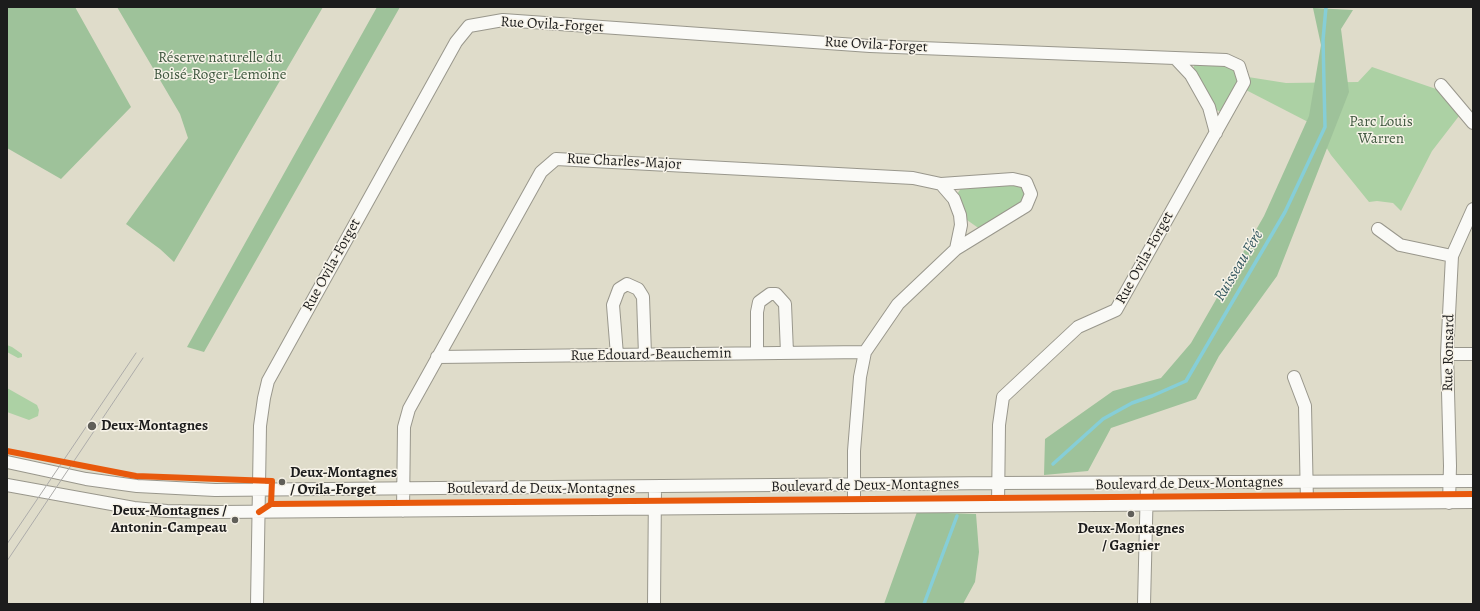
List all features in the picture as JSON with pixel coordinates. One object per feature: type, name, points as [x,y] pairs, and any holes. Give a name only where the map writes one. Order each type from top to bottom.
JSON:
[{"type":"street","name":"Rue Ovila-Forget","points":[[257,604],[260,426],[268,381],[456,42],[469,26],[503,20],[870,46],[1226,60],[1240,66],[1244,82],[1116,310],[1078,327],[1003,397],[999,425],[998,505]]},
{"type":"street","points":[[1176,59],[1191,75],[1209,107],[1216,133]]},
{"type":"street","points":[[1441,85],[1473,123]]},
{"type":"street","name":"Rue Charles-Major","points":[[404,511],[404,428],[409,409],[541,172],[556,159],[913,178],[940,184],[1013,179],[1026,182],[1031,194],[1026,206],[956,249],[898,304],[865,352],[860,377],[854,451],[854,507]]},
{"type":"street","points":[[940,184],[954,199],[960,215],[961,225],[956,249]]},
{"type":"street","name":"Rue Ronsard","points":[[1449,502],[1450,481],[1447,354],[1452,256],[1473,209]]},
{"type":"street","points":[[1378,230],[1400,245],[1452,256]]},
{"type":"street","points":[[617,355],[613,305],[619,289],[627,284],[638,289],[643,297],[645,355]]},
{"type":"street","points":[[757,353],[757,312],[759,302],[770,294],[776,294],[785,304],[787,353]]},
{"type":"street","name":"Rue Edouard-Beauchemin","points":[[437,357],[865,352]]},
{"type":"street","points":[[1447,354],[1473,354]]},
{"type":"street","points":[[1294,377],[1305,406],[1307,503]]},
{"type":"street","name":"Boulevard de Deux-Montagnes","points":[[7,462],[86,478],[137,486],[185,490],[998,483],[1473,481]]},
{"type":"street","points":[[1144,604],[1147,483]]},
{"type":"street","name":"Boulevard de Deux-Montagnes","points":[[7,485],[134,508],[178,512],[1473,502]]},
{"type":"street","points":[[654,604],[655,487]]},
{"type":"green space","name":"Réserve naturelle du Boisé-Roger-Lemoine","points":[[7,7],[75,7],[131,107],[61,179],[7,148]]},
{"type":"green space","name":"Réserve naturelle du Boisé-Roger-Lemoine","points":[[117,7],[323,7],[174,262],[160,249],[126,224],[188,138],[180,114]]},
{"type":"green space","points":[[377,7],[400,7],[204,352],[187,347]]},
{"type":"green space","points":[[1313,8],[1353,10],[1341,29],[1349,92],[1277,276],[1219,356],[1196,399],[1111,428],[1088,471],[1044,475],[1045,439],[1113,391],[1161,378],[1191,343],[1264,216],[1309,116],[1321,45]]},
{"type":"green space","points":[[1195,63],[1239,66],[1244,82],[1224,113],[1209,107],[1191,75]]},
{"type":"green space","name":"Parc Louis Warren","points":[[1372,67],[1439,90],[1459,116],[1432,151],[1401,211],[1393,203],[1377,201],[1369,202],[1331,155],[1312,124],[1246,90],[1248,77],[1286,83],[1358,82]]},
{"type":"green space","points":[[965,182],[1026,182],[1026,206],[984,232],[960,215],[954,199]]},
{"type":"green space","points":[[7,345],[22,354],[22,357],[18,358],[7,352]]},
{"type":"green space","points":[[7,388],[37,405],[39,410],[38,416],[29,420],[7,412]]},
{"type":"green space","points":[[917,512],[976,514],[979,552],[975,582],[963,604],[884,604]]},
{"type":"waterway","name":"Ruisseau Féré","points":[[1053,464],[1103,419],[1132,403],[1186,381],[1285,212],[1325,127],[1323,40],[1326,7]]},
{"type":"waterway","name":"Ruisseau Féré","points":[[924,604],[957,516]]},
{"type":"tram line","points":[[7,544],[136,353]]},
{"type":"tram line","points":[[7,561],[143,358]]},
{"type":"cycle path","points":[[7,451],[136,476],[272,481],[271,504]]},
{"type":"cycle path","points":[[259,512],[271,504],[1473,494]]},
{"type":"place","name":"Deux-Montagnes","points":[[92,426]]},
{"type":"place","name":"Deux-Montagnes / Ovila-Forget","points":[[282,482]]},
{"type":"place","name":"Deux-Montagnes / Gagnier","points":[[1131,514]]},
{"type":"place","name":"Deux-Montagnes / Antonin-Campeau","points":[[235,520]]}]
